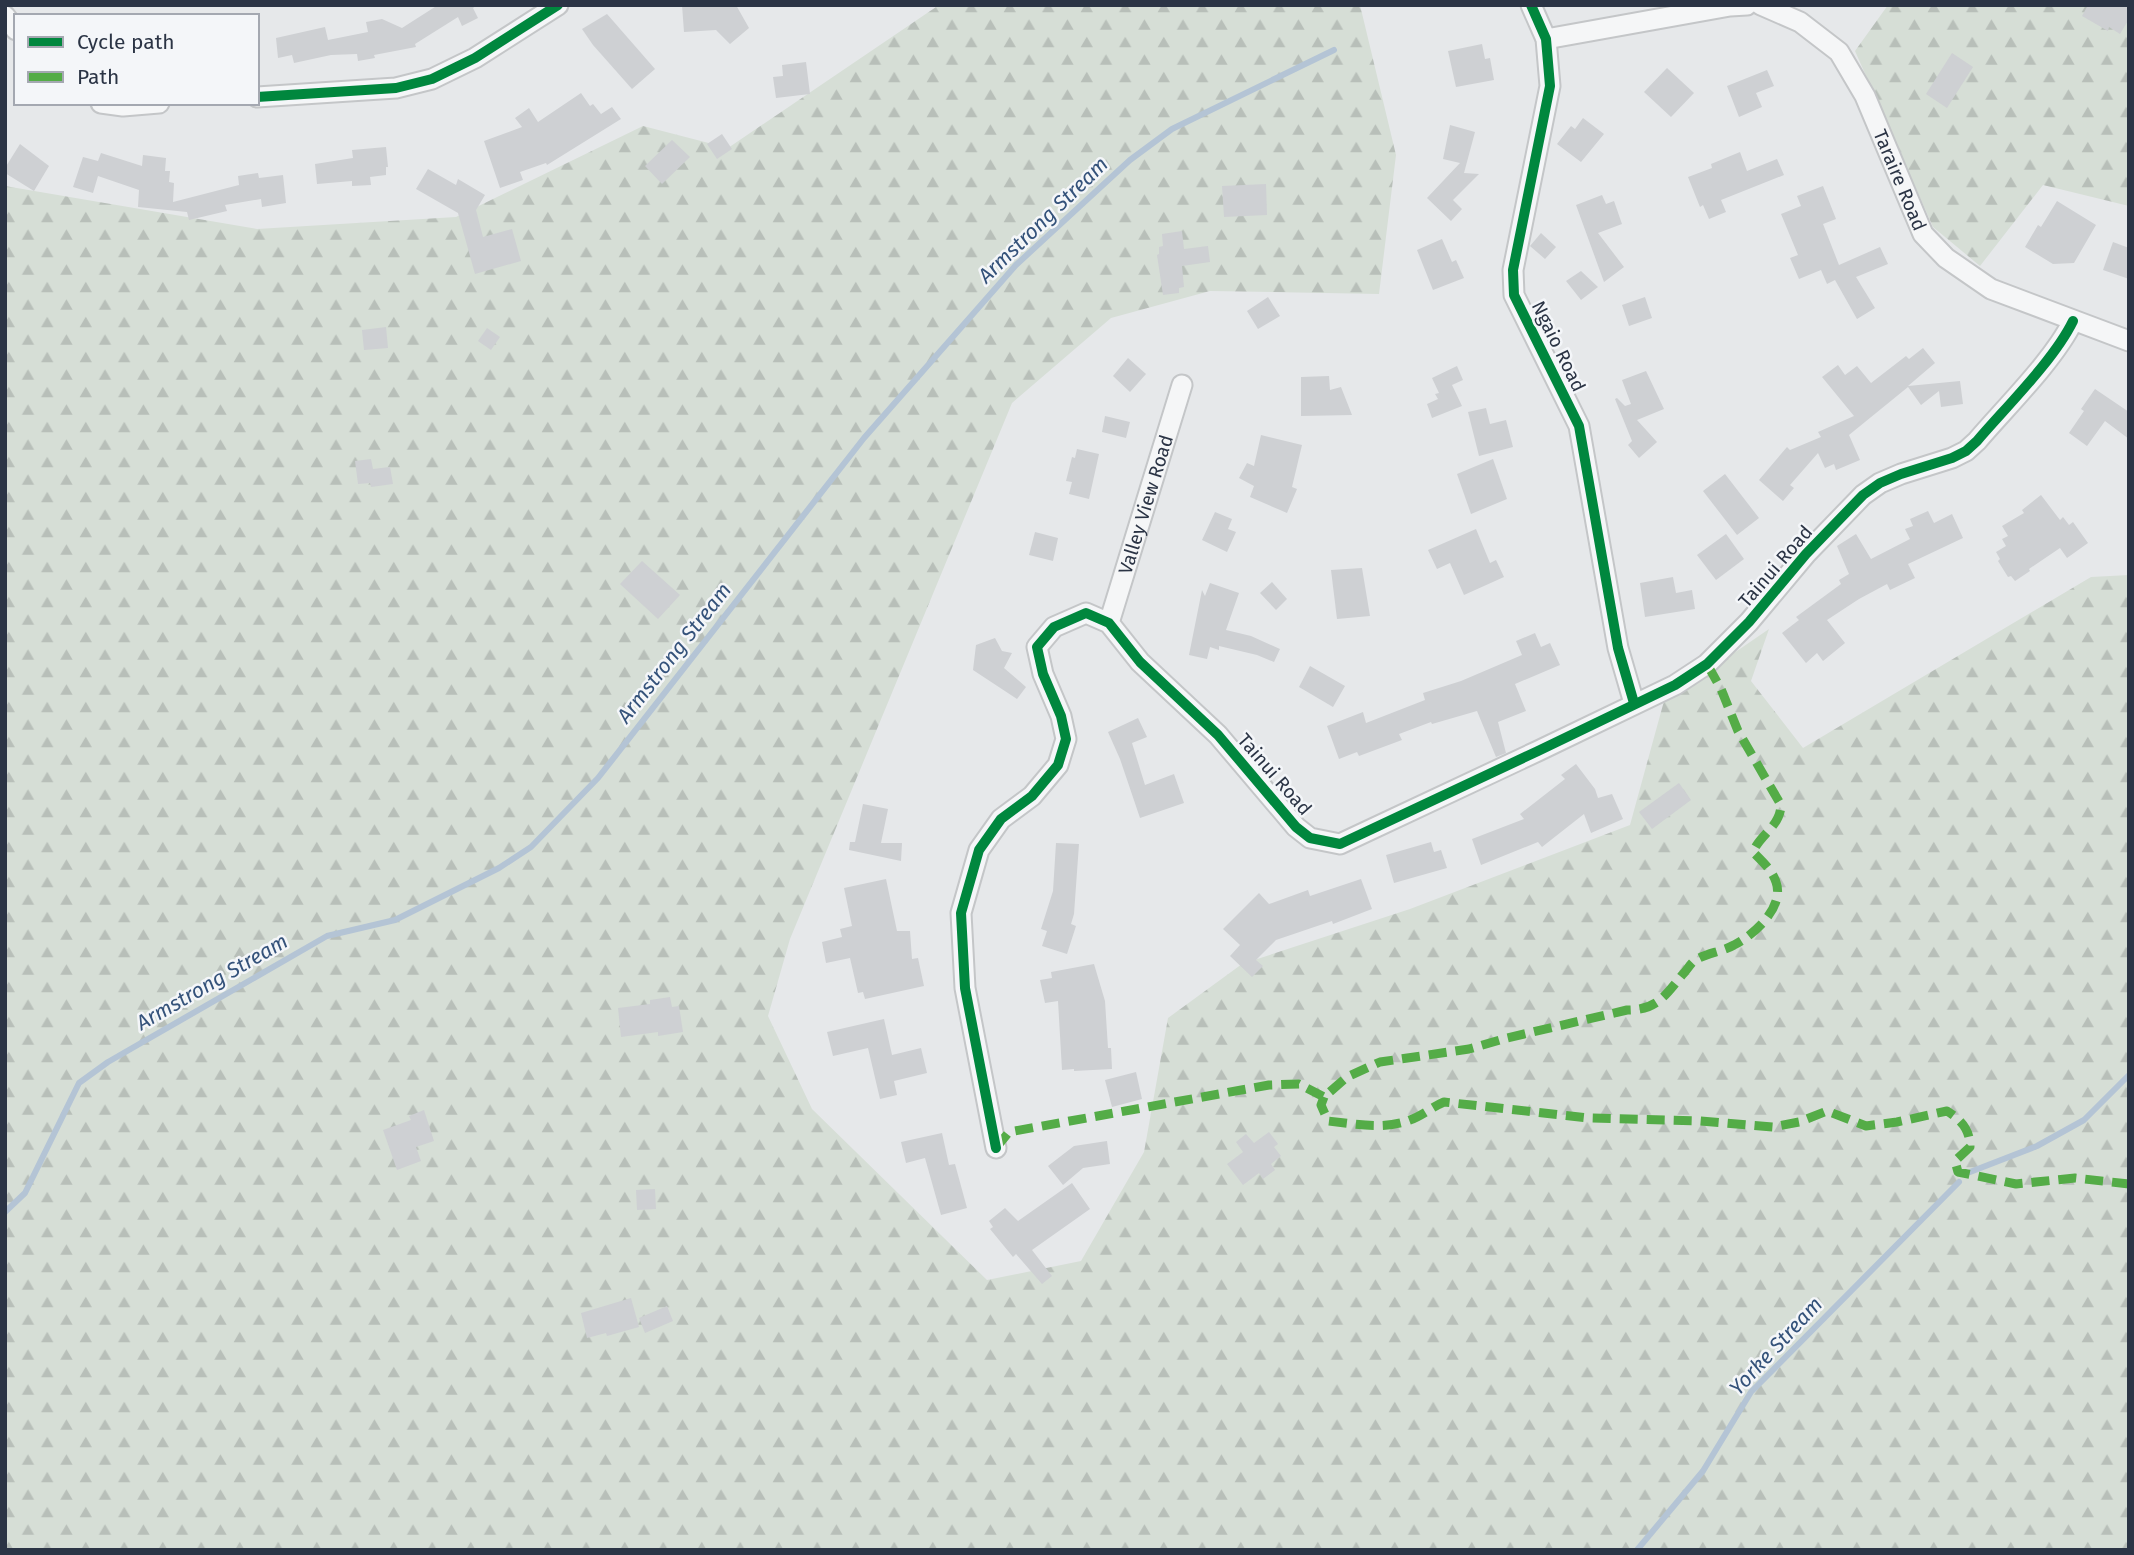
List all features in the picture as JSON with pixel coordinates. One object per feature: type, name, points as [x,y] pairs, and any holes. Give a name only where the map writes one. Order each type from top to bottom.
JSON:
[{"type":"street","points":[[259,97],[396,88],[432,79],[475,58],[558,5]]},
{"type":"street","name":"Ngaio Road","points":[[1531,5],[1546,39],[1550,86],[1513,270],[1514,295],[1579,426],[1618,648],[1634,703]]},
{"type":"street","points":[[1546,39],[1747,5]]},
{"type":"street","name":"Taraire Road","points":[[1761,5],[1800,22],[1839,51],[1865,96],[1923,234],[1946,258],[1991,289],[2129,341]]},
{"type":"street","points":[[116,105],[135,105]]},
{"type":"street","name":"Tainui Road","points":[[1109,623],[1140,662],[1218,735],[1296,827],[1310,838],[1340,844],[1675,685],[1707,664],[1749,622],[1806,554],[1863,495],[1880,483],[1952,458],[1978,442],[2050,355],[2073,321]]},
{"type":"street","name":"Valley View Road","points":[[1109,623],[1182,384]]},
{"type":"street","points":[[996,1148],[965,988],[961,913],[979,850],[1001,820],[1047,782],[1058,765],[1066,739],[1061,716],[1043,674],[1037,647],[1054,627],[1086,613],[1109,623]]},
{"type":"green space","points":[[939,5],[1360,5],[1396,155],[1379,294],[1210,291],[1111,318],[1012,403],[790,939],[768,1016],[812,1109],[987,1280],[1081,1261],[1144,1152],[1168,1018],[1242,964],[1410,909],[1630,825],[1664,701],[1769,629],[1751,681],[1803,748],[2091,577],[2129,575],[2129,1550],[5,1550],[5,186],[257,229],[456,217],[643,126],[728,148]]},
{"type":"green space","points":[[1888,5],[2129,5],[2129,206],[2043,185],[1980,266],[1933,227],[1855,51]]},
{"type":"building","points":[[438,5],[477,5],[473,8],[478,18],[462,26],[458,17],[415,44],[416,47],[374,55],[375,58],[358,61],[357,54],[331,55],[294,63],[292,55],[278,58],[276,38],[325,27],[328,40],[368,32],[366,22],[382,19],[402,28]]},
{"type":"building","points":[[682,5],[736,5],[749,28],[730,44],[716,30],[684,32]]},
{"type":"building","points":[[2088,5],[2129,5],[2129,19],[2120,34],[2109,27],[2108,31],[2082,16]]},
{"type":"building","points":[[607,14],[655,69],[632,89],[582,29]]},
{"type":"building","points":[[1482,44],[1485,59],[1490,58],[1494,80],[1456,87],[1448,51]]},
{"type":"building","points":[[1952,53],[1973,67],[1947,108],[1926,94]]},
{"type":"building","points":[[806,62],[810,94],[776,98],[773,77],[783,76],[782,65]]},
{"type":"building","points":[[1667,68],[1694,93],[1671,117],[1644,92]]},
{"type":"building","points":[[1767,70],[1774,86],[1756,93],[1762,107],[1739,117],[1727,86]]},
{"type":"building","points":[[581,93],[590,106],[593,104],[601,114],[612,107],[621,119],[547,165],[546,163],[520,172],[523,180],[500,188],[484,141],[522,127],[515,118],[529,108],[538,122]]},
{"type":"building","points":[[1583,118],[1604,134],[1581,162],[1557,144],[1571,126],[1575,129]]},
{"type":"building","points":[[1450,125],[1475,132],[1464,173],[1479,174],[1453,200],[1462,209],[1451,221],[1427,198],[1460,163],[1443,159]]},
{"type":"building","points":[[722,134],[732,149],[717,159],[707,144]]},
{"type":"building","points":[[672,140],[690,157],[662,184],[645,166]]},
{"type":"building","points":[[20,144],[49,166],[34,191],[5,173],[5,168]]},
{"type":"building","points":[[386,147],[386,175],[370,177],[371,185],[352,186],[352,181],[317,184],[315,164],[353,158],[352,150]]},
{"type":"building","points":[[1740,152],[1747,171],[1777,159],[1784,175],[1721,200],[1726,212],[1709,219],[1703,205],[1700,207],[1688,177],[1712,168],[1711,164]]},
{"type":"building","points":[[101,153],[142,166],[143,155],[166,158],[165,171],[170,171],[169,182],[174,183],[173,202],[239,185],[238,176],[258,173],[259,178],[283,175],[286,203],[262,207],[261,199],[225,205],[227,211],[189,220],[187,212],[138,207],[139,190],[98,176],[93,193],[73,187],[83,157],[98,161]]},
{"type":"building","points":[[428,169],[456,185],[458,179],[485,195],[476,210],[483,237],[512,229],[521,261],[475,274],[458,213],[416,189]]},
{"type":"building","points":[[1266,184],[1267,215],[1224,217],[1222,186]]},
{"type":"building","points":[[1823,186],[1836,219],[1823,224],[1839,265],[1880,247],[1888,264],[1856,277],[1875,308],[1857,319],[1835,280],[1827,284],[1821,270],[1799,279],[1790,258],[1798,255],[1781,214],[1801,206],[1797,196]]},
{"type":"building","points":[[1602,195],[1606,204],[1614,201],[1622,224],[1598,233],[1624,267],[1604,282],[1576,205]]},
{"type":"building","points":[[2057,201],[2096,225],[2074,263],[2053,264],[2025,247]]},
{"type":"building","points":[[1182,231],[1184,249],[1208,246],[1210,262],[1182,266],[1184,287],[1179,288],[1179,293],[1163,295],[1157,255],[1159,247],[1163,246],[1162,234]]},
{"type":"building","points":[[1541,233],[1556,247],[1545,259],[1530,246]]},
{"type":"building","points":[[1442,239],[1452,262],[1456,260],[1464,278],[1433,290],[1417,250]]},
{"type":"building","points":[[2113,242],[2129,248],[2129,279],[2103,270]]},
{"type":"building","points":[[1581,271],[1598,287],[1581,300],[1566,281]]},
{"type":"building","points":[[1268,297],[1280,316],[1258,329],[1247,311]]},
{"type":"building","points":[[1645,297],[1652,318],[1629,326],[1622,305]]},
{"type":"building","points":[[386,327],[388,348],[364,350],[362,330]]},
{"type":"building","points":[[487,328],[500,337],[491,350],[478,341]]},
{"type":"building","points":[[1923,348],[1935,363],[1908,386],[1960,381],[1963,404],[1941,407],[1939,391],[1921,405],[1908,387],[1849,435],[1860,460],[1836,470],[1834,464],[1825,468],[1818,453],[1790,485],[1794,488],[1783,501],[1759,480],[1787,447],[1790,450],[1821,437],[1818,432],[1854,416],[1822,377],[1838,365],[1845,375],[1857,366],[1871,383],[1906,356],[1909,359]]},
{"type":"building","points":[[1128,358],[1146,374],[1130,392],[1113,376]]},
{"type":"building","points":[[1457,366],[1463,380],[1452,385],[1462,406],[1432,418],[1427,404],[1438,399],[1435,394],[1439,393],[1432,378]]},
{"type":"building","points":[[1646,371],[1664,409],[1637,420],[1657,442],[1639,458],[1628,445],[1632,441],[1615,399],[1625,406],[1631,404],[1622,380]]},
{"type":"building","points":[[1329,376],[1330,390],[1341,387],[1352,415],[1301,416],[1301,377]]},
{"type":"building","points":[[2095,389],[2129,412],[2129,439],[2105,421],[2087,446],[2069,433]]},
{"type":"building","points":[[1486,408],[1490,424],[1506,420],[1513,447],[1479,456],[1468,412]]},
{"type":"building","points":[[1105,416],[1130,422],[1126,438],[1102,432]]},
{"type":"building","points":[[1261,435],[1302,445],[1292,487],[1297,489],[1287,513],[1250,497],[1254,486],[1239,478],[1247,463],[1254,466]]},
{"type":"building","points":[[1077,449],[1099,454],[1089,499],[1069,494],[1072,482],[1066,481],[1072,457],[1075,458]]},
{"type":"building","points":[[371,459],[373,469],[390,467],[393,484],[371,487],[370,483],[358,484],[355,461]]},
{"type":"building","points":[[1493,459],[1507,499],[1471,514],[1457,474]]},
{"type":"building","points":[[1725,474],[1759,518],[1737,535],[1703,491]]},
{"type":"building","points":[[2041,495],[2060,520],[2063,517],[2069,525],[2073,522],[2088,543],[2067,558],[2060,548],[2015,581],[2011,576],[2008,577],[1998,561],[2000,559],[1996,552],[2006,546],[2002,539],[2008,536],[2002,526],[2024,513],[2022,510]]},
{"type":"building","points":[[1928,511],[1934,523],[1952,514],[1963,538],[1908,564],[1915,578],[1890,590],[1887,584],[1827,620],[1845,643],[1823,661],[1817,653],[1806,663],[1782,633],[1799,620],[1796,617],[1841,584],[1839,580],[1849,574],[1837,546],[1856,534],[1871,559],[1910,539],[1905,529],[1913,526],[1910,519]]},
{"type":"building","points":[[1215,512],[1232,519],[1228,529],[1236,532],[1227,552],[1202,540]]},
{"type":"building","points":[[1476,529],[1490,563],[1496,560],[1504,577],[1464,595],[1450,563],[1437,569],[1428,550]]},
{"type":"building","points":[[1035,532],[1058,538],[1053,561],[1029,555]]},
{"type":"building","points":[[1726,534],[1744,559],[1716,580],[1697,555]]},
{"type":"building","points":[[642,561],[680,595],[658,619],[620,584]]},
{"type":"building","points":[[1362,568],[1370,616],[1337,619],[1331,570]]},
{"type":"building","points":[[1673,577],[1676,593],[1692,590],[1695,609],[1645,617],[1640,583]]},
{"type":"building","points":[[1272,582],[1287,599],[1276,610],[1260,593]]},
{"type":"building","points":[[1210,583],[1239,593],[1226,630],[1251,636],[1280,649],[1274,662],[1219,646],[1219,650],[1210,647],[1207,659],[1189,655],[1202,590],[1205,596]]},
{"type":"building","points":[[1535,633],[1541,647],[1550,643],[1560,665],[1515,684],[1526,711],[1498,722],[1506,753],[1496,757],[1477,711],[1432,724],[1431,722],[1399,734],[1402,740],[1359,756],[1357,752],[1339,759],[1327,726],[1363,712],[1366,723],[1425,700],[1423,693],[1461,681],[1522,655],[1516,641]]},
{"type":"building","points":[[995,638],[1002,651],[1012,653],[1004,668],[1026,687],[1017,699],[973,670],[976,645]]},
{"type":"building","points":[[1310,666],[1345,686],[1333,707],[1299,687]]},
{"type":"building","points":[[1138,718],[1147,737],[1132,743],[1145,785],[1174,774],[1184,803],[1140,818],[1108,732]]},
{"type":"building","points":[[1576,764],[1595,789],[1598,798],[1612,794],[1623,819],[1591,833],[1584,814],[1542,847],[1538,842],[1481,865],[1472,839],[1524,819],[1520,814],[1565,779],[1561,775]]},
{"type":"building","points":[[1679,783],[1691,800],[1652,829],[1639,812]]},
{"type":"building","points":[[863,804],[888,809],[881,843],[902,843],[901,861],[849,850],[850,842],[855,842]]},
{"type":"building","points":[[1431,842],[1434,852],[1441,850],[1447,868],[1394,883],[1386,855]]},
{"type":"building","points":[[1056,843],[1079,844],[1071,924],[1076,926],[1067,954],[1042,946],[1047,931],[1041,929],[1053,891]]},
{"type":"building","points":[[886,879],[897,931],[910,931],[912,959],[918,958],[924,986],[865,999],[863,992],[858,993],[850,958],[826,963],[822,942],[842,937],[840,929],[852,926],[844,888]]},
{"type":"building","points":[[1361,879],[1372,909],[1333,924],[1332,921],[1276,940],[1256,960],[1263,966],[1252,977],[1230,956],[1240,945],[1223,929],[1259,893],[1269,904],[1308,890],[1310,896]]},
{"type":"building","points":[[1094,964],[1105,1001],[1112,1069],[1062,1070],[1058,1001],[1045,1003],[1040,980],[1052,978],[1051,972]]},
{"type":"building","points":[[670,997],[672,1007],[679,1006],[683,1032],[621,1037],[618,1008],[650,1004],[650,1000]]},
{"type":"building","points":[[884,1019],[892,1055],[921,1048],[927,1073],[894,1081],[897,1095],[880,1099],[868,1048],[833,1056],[827,1032]]},
{"type":"building","points":[[1136,1072],[1142,1099],[1112,1107],[1105,1080]]},
{"type":"building","points":[[424,1110],[434,1141],[416,1147],[421,1161],[397,1170],[383,1130],[411,1120],[409,1116]]},
{"type":"building","points":[[1269,1132],[1278,1144],[1274,1147],[1281,1156],[1271,1164],[1275,1170],[1263,1179],[1259,1173],[1243,1185],[1227,1164],[1243,1152],[1236,1142],[1246,1134],[1254,1143]]},
{"type":"building","points":[[942,1133],[949,1165],[955,1164],[967,1208],[941,1215],[925,1158],[906,1163],[901,1142]]},
{"type":"building","points":[[1107,1141],[1110,1164],[1083,1168],[1063,1185],[1048,1166],[1074,1146]]},
{"type":"building","points":[[1072,1183],[1090,1209],[1032,1250],[1052,1276],[1042,1284],[1016,1254],[1013,1257],[990,1229],[993,1227],[989,1221],[1005,1208],[1018,1221]]},
{"type":"building","points":[[655,1189],[656,1209],[637,1210],[636,1190]]},
{"type":"building","points":[[631,1298],[639,1327],[607,1336],[606,1333],[587,1338],[581,1313]]},
{"type":"building","points":[[667,1306],[673,1321],[645,1333],[639,1318]]},
{"type":"waterway","name":"Armstrong Stream","points":[[5,1212],[25,1193],[79,1083],[108,1062],[327,936],[395,920],[499,868],[531,847],[598,778],[864,438],[1016,265],[1130,160],[1172,129],[1334,50]]},
{"type":"waterway","name":"Yorke Stream","points":[[1970,1172],[2037,1146],[2084,1120],[2129,1075]]},
{"type":"waterway","name":"Yorke Stream","points":[[1637,1550],[1703,1471],[1751,1392],[1959,1182]]},
{"type":"marked path","points":[[996,1148],[1009,1132],[1269,1085],[1299,1084],[1324,1097],[1347,1077],[1380,1062],[1469,1049],[1646,1007],[1660,1000],[1694,961],[1734,945],[1758,927],[1772,910],[1778,891],[1772,874],[1753,852],[1774,825],[1781,805],[1738,731],[1721,689],[1707,664]]},
{"type":"marked path","points":[[1324,1097],[1321,1105],[1328,1121],[1369,1125],[1390,1125],[1410,1120],[1444,1102],[1589,1118],[1700,1121],[1773,1127],[1799,1122],[1827,1111],[1866,1126],[1947,1111],[1964,1126],[1970,1141],[1970,1147],[1955,1161],[1958,1172],[2016,1184],[2075,1178],[2129,1184]]},
{"type":"cycle path","points":[[259,97],[396,88],[432,79],[475,58],[558,5]]},
{"type":"cycle path","points":[[1531,5],[1546,39],[1550,86],[1513,270],[1514,295],[1579,426],[1618,648],[1634,703]]},
{"type":"cycle path","points":[[996,1148],[965,988],[961,913],[979,850],[1001,819],[1032,796],[1058,765],[1066,739],[1061,716],[1043,674],[1037,647],[1054,627],[1086,613],[1109,623],[1140,662],[1218,735],[1296,827],[1310,838],[1340,844],[1675,685],[1707,664],[1749,622],[1806,554],[1863,495],[1880,483],[1901,474],[1952,458],[1977,441],[2042,367],[2073,321]]}]
